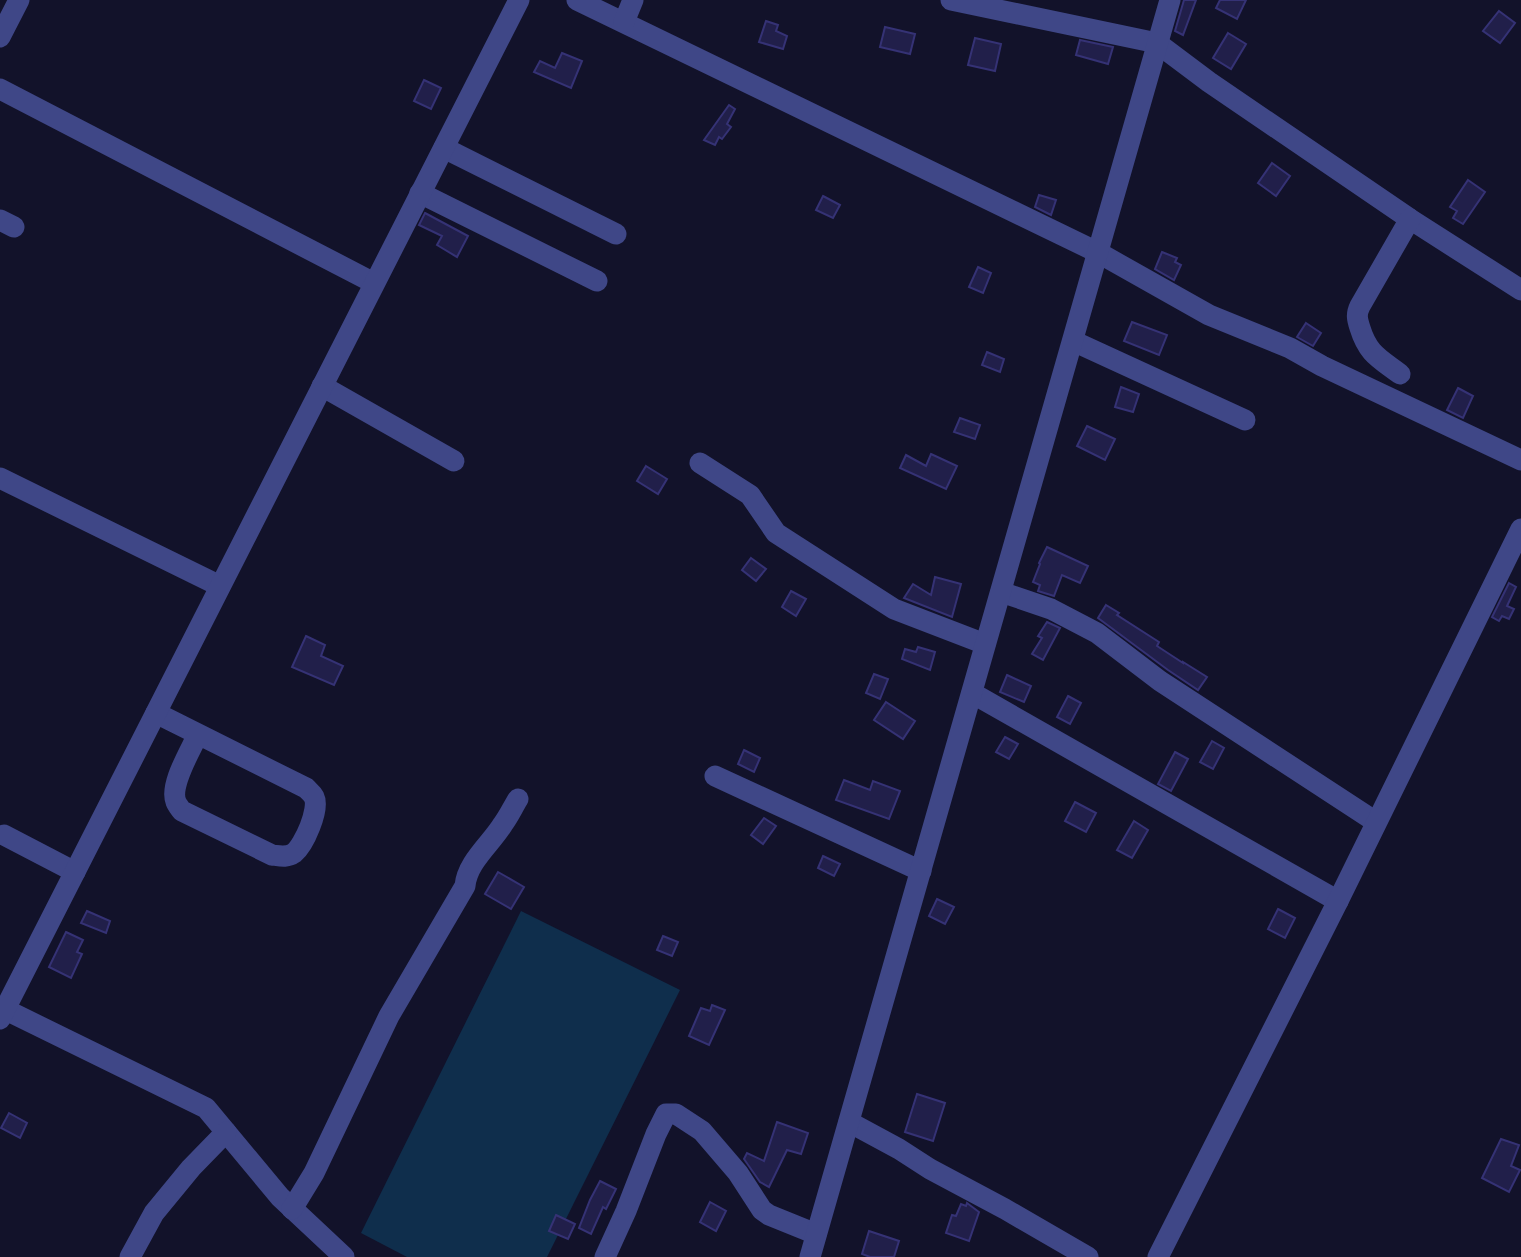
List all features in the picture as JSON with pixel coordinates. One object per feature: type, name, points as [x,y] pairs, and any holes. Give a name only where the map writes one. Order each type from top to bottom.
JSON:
[{"type":"street","points":[[0,37],[19,0]]},
{"type":"street","points":[[344,1257],[292,1209],[206,1108],[2,1013],[519,0]]},
{"type":"street","points":[[577,0],[1099,253],[1209,315],[1290,348],[1301,356],[1521,460]]},
{"type":"street","points":[[624,22],[633,0]]},
{"type":"street","points":[[951,0],[1157,43],[1209,82],[1410,219],[1521,290]]},
{"type":"street","points":[[810,1257],[1170,0]]},
{"type":"street","points":[[0,89],[374,283]]},
{"type":"street","points":[[444,148],[616,234]]},
{"type":"street","points":[[420,193],[597,281]]},
{"type":"street","points":[[1400,374],[1372,353],[1365,342],[1357,317],[1360,306],[1410,219]]},
{"type":"street","points":[[1073,341],[1245,420]]},
{"type":"street","points":[[322,387],[454,461]]},
{"type":"street","points":[[700,463],[750,495],[776,533],[894,609],[985,644]]},
{"type":"street","points":[[0,478],[220,586]]},
{"type":"street","points":[[1158,1257],[1367,817],[1521,529]]},
{"type":"street","points":[[1001,592],[1051,609],[1097,633],[1160,681],[1367,817]]},
{"type":"street","points":[[972,693],[1329,896]]},
{"type":"street","points":[[156,713],[198,734],[306,788],[314,797],[315,808],[311,824],[294,853],[284,857],[272,855],[182,811],[176,803],[174,791],[198,734]]},
{"type":"street","points":[[715,776],[921,871]]},
{"type":"street","points":[[292,1209],[314,1172],[389,1016],[465,886],[472,864],[503,825],[518,799]]},
{"type":"street","points":[[4,835],[75,872]]},
{"type":"street","points":[[605,1257],[666,1114],[676,1114],[702,1131],[768,1215],[816,1234]]},
{"type":"street","points":[[849,1122],[1088,1257]]},
{"type":"street","points":[[130,1257],[154,1213],[191,1168],[226,1132]]},
{"type":"water","points":[[521,911],[680,990],[547,1257],[407,1257],[361,1233]]},
{"type":"building","points":[[1184,0],[1196,0],[1183,35],[1175,31]]},
{"type":"building","points":[[1220,0],[1246,0],[1237,19],[1216,8]]},
{"type":"building","points":[[1499,11],[1515,23],[1500,43],[1483,31]]},
{"type":"building","points":[[766,21],[778,25],[776,31],[787,36],[783,49],[759,42]]},
{"type":"building","points":[[885,27],[915,34],[910,54],[880,47]]},
{"type":"building","points":[[1228,33],[1246,44],[1231,69],[1213,58]]},
{"type":"building","points":[[975,38],[1001,44],[995,71],[968,65]]},
{"type":"building","points":[[1080,40],[1113,47],[1108,64],[1076,55]]},
{"type":"building","points":[[562,53],[582,61],[571,88],[534,72],[540,61],[555,68]]},
{"type":"building","points":[[424,80],[441,88],[431,109],[414,101]]},
{"type":"building","points":[[729,105],[735,109],[727,124],[731,127],[722,139],[719,137],[715,145],[704,140]]},
{"type":"building","points":[[1272,163],[1290,176],[1276,196],[1258,183]]},
{"type":"building","points":[[1468,180],[1485,192],[1463,224],[1453,218],[1457,211],[1450,207]]},
{"type":"building","points":[[1039,195],[1056,200],[1051,215],[1035,207]]},
{"type":"building","points":[[823,196],[840,205],[833,218],[816,210]]},
{"type":"building","points":[[425,213],[468,236],[457,257],[437,245],[442,236],[419,225]]},
{"type":"building","points":[[1162,252],[1177,258],[1175,262],[1181,265],[1174,280],[1155,269]]},
{"type":"building","points":[[978,267],[991,273],[983,293],[969,287]]},
{"type":"building","points":[[1132,322],[1167,335],[1159,355],[1124,341]]},
{"type":"building","points":[[1306,323],[1321,333],[1313,346],[1297,337]]},
{"type":"building","points":[[987,352],[1004,359],[1000,372],[982,365]]},
{"type":"building","points":[[1121,387],[1139,394],[1133,412],[1115,407]]},
{"type":"building","points":[[1458,388],[1473,396],[1463,418],[1447,410]]},
{"type":"building","points":[[960,418],[980,425],[975,439],[954,432]]},
{"type":"building","points":[[1087,426],[1115,439],[1105,460],[1077,446]]},
{"type":"building","points":[[931,454],[957,466],[946,489],[900,468],[906,455],[926,466]]},
{"type":"building","points":[[646,466],[667,479],[658,494],[637,481]]},
{"type":"building","points":[[1047,547],[1088,566],[1080,583],[1062,575],[1054,596],[1038,591],[1040,585],[1033,582]]},
{"type":"building","points":[[751,558],[766,569],[756,581],[742,570]]},
{"type":"building","points":[[935,577],[961,584],[952,617],[904,598],[913,584],[931,595]]},
{"type":"building","points":[[1509,583],[1516,587],[1507,606],[1514,609],[1509,619],[1502,616],[1499,621],[1492,617]]},
{"type":"building","points":[[791,591],[806,599],[796,616],[782,607]]},
{"type":"building","points":[[1106,605],[1159,642],[1157,646],[1207,677],[1198,690],[1098,618]]},
{"type":"building","points":[[1047,622],[1060,628],[1043,660],[1032,654],[1042,638],[1038,636]]},
{"type":"building","points":[[306,636],[325,645],[321,656],[343,666],[334,685],[292,667]]},
{"type":"building","points":[[918,647],[935,652],[930,670],[902,659],[905,649],[916,652]]},
{"type":"building","points":[[874,674],[888,679],[880,699],[866,693]]},
{"type":"building","points":[[1007,675],[1031,686],[1024,702],[1000,692]]},
{"type":"building","points":[[1068,696],[1081,703],[1070,724],[1057,717]]},
{"type":"building","points":[[886,702],[915,721],[903,739],[874,720]]},
{"type":"building","points":[[1005,737],[1018,744],[1009,759],[996,752]]},
{"type":"building","points":[[1212,741],[1224,748],[1213,769],[1200,762]]},
{"type":"building","points":[[744,750],[760,758],[754,772],[738,764]]},
{"type":"building","points":[[1175,752],[1188,759],[1171,791],[1158,784]]},
{"type":"building","points":[[844,780],[870,790],[873,781],[900,791],[889,819],[836,800]]},
{"type":"building","points":[[1075,802],[1096,813],[1086,832],[1065,821]]},
{"type":"building","points":[[764,818],[776,826],[763,844],[751,835]]},
{"type":"building","points":[[1134,821],[1148,830],[1132,858],[1117,850]]},
{"type":"building","points":[[823,856],[840,864],[834,876],[818,868]]},
{"type":"building","points":[[498,872],[524,887],[511,909],[485,894]]},
{"type":"building","points":[[937,899],[954,907],[945,924],[929,916]]},
{"type":"building","points":[[1278,909],[1295,918],[1285,938],[1268,929]]},
{"type":"building","points":[[87,911],[110,921],[106,933],[81,923]]},
{"type":"building","points":[[66,932],[83,940],[77,952],[82,954],[71,978],[49,967]]},
{"type":"building","points":[[663,936],[678,942],[672,956],[657,950]]},
{"type":"building","points":[[712,1005],[725,1010],[709,1045],[689,1036],[701,1008],[710,1011]]},
{"type":"building","points":[[917,1094],[945,1103],[933,1141],[905,1132]]},
{"type":"building","points":[[9,1113],[27,1123],[20,1138],[1,1128]]},
{"type":"building","points":[[777,1122],[808,1133],[801,1154],[787,1150],[769,1187],[760,1182],[744,1159],[747,1153],[764,1161]]},
{"type":"building","points":[[1501,1139],[1519,1145],[1511,1166],[1520,1170],[1509,1192],[1482,1178]]},
{"type":"building","points":[[600,1181],[616,1189],[606,1209],[603,1207],[591,1234],[579,1228]]},
{"type":"building","points":[[710,1202],[726,1211],[716,1231],[700,1222]]},
{"type":"building","points":[[967,1203],[979,1212],[969,1241],[946,1233],[952,1215],[956,1216],[961,1204],[966,1206]]},
{"type":"building","points":[[556,1215],[575,1224],[568,1239],[549,1231]]},
{"type":"building","points":[[869,1231],[899,1241],[894,1257],[870,1257],[862,1254]]}]
